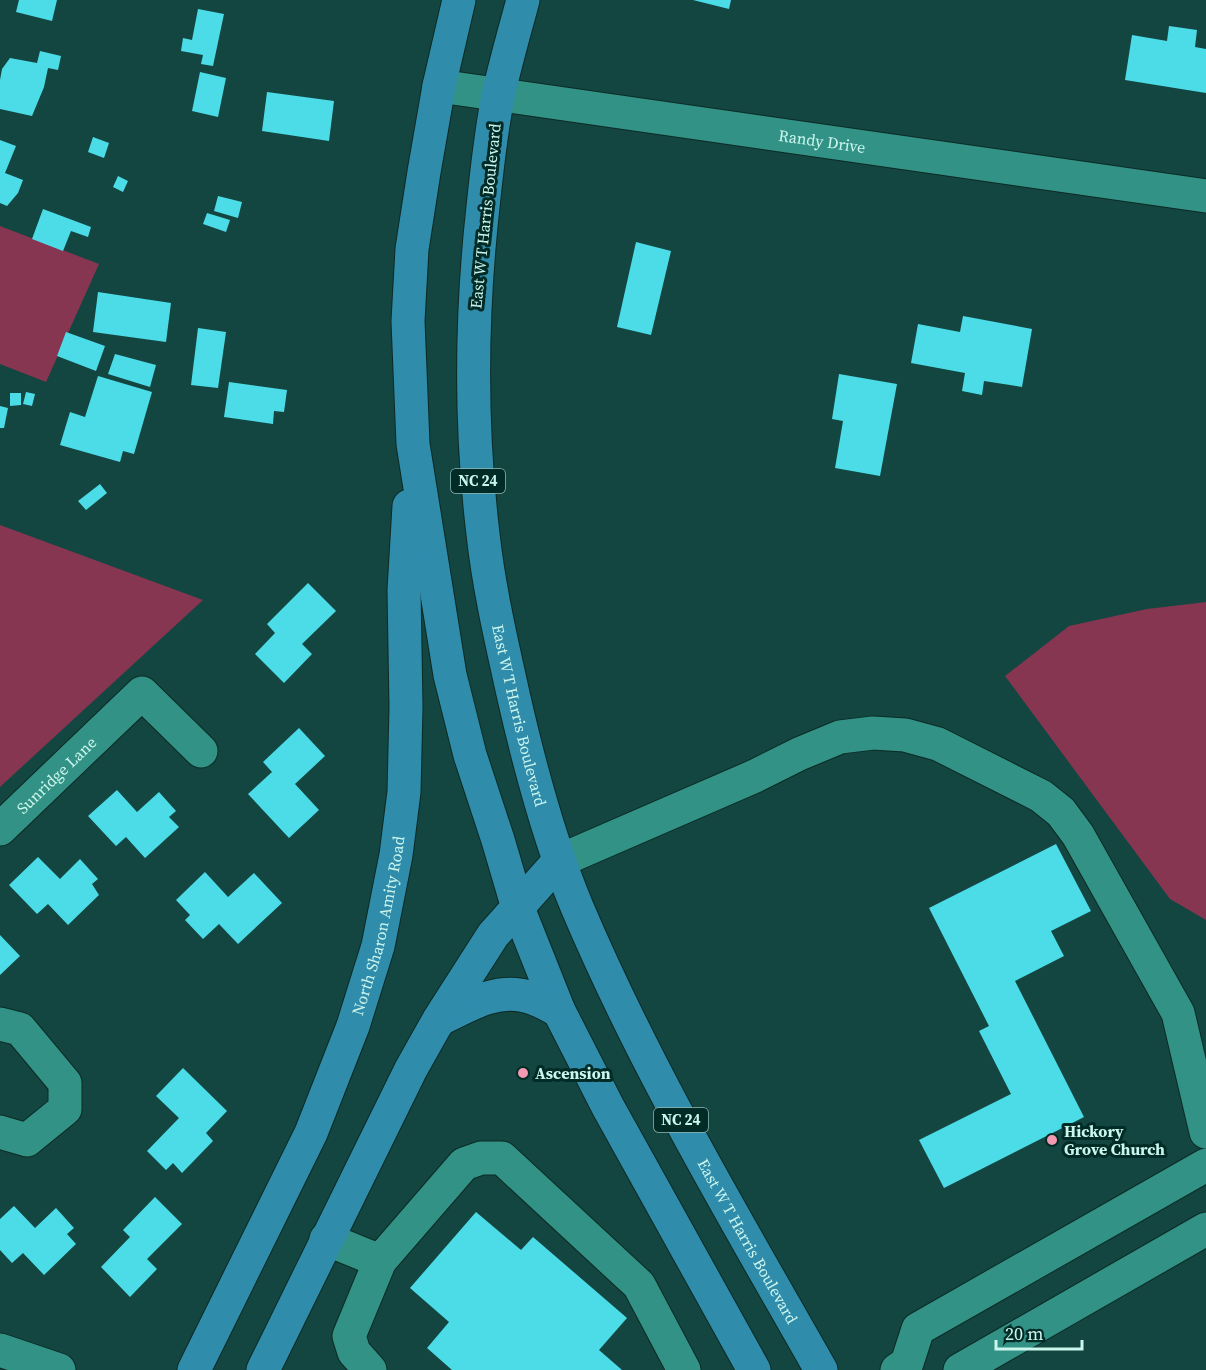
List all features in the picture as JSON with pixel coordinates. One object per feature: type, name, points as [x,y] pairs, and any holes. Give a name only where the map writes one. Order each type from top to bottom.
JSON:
[{"type":"main road","points":[[459,0],[439,86],[423,172],[412,249],[408,321],[413,444],[450,675],[470,755],[518,908],[559,1011],[748,1368]]},
{"type":"main road","name":"East W T Harris Boulevard","points":[[523,0],[499,93],[478,249],[473,381],[476,459],[483,535],[496,620],[526,749],[560,861],[576,905],[633,1030],[821,1370]]},
{"type":"main road","name":"North Sharon Amity Road","points":[[194,1370],[319,1115],[353,1026],[378,946],[396,855],[404,792],[404,590],[413,444]]},
{"type":"main road","points":[[263,1370],[326,1239],[438,1021],[493,935],[560,861]]},
{"type":"main road","points":[[438,1021],[468,1005],[493,996],[513,993],[531,997],[559,1011]]},
{"type":"street","name":"Randy Drive","points":[[439,86],[1206,196]]},
{"type":"street","name":"Sunridge Lane","points":[[0,829],[142,693],[201,751]]},
{"type":"street","points":[[560,861],[840,737],[904,735],[938,744],[1041,796],[1061,812],[1078,835],[1178,1013],[1206,1132]]},
{"type":"street","points":[[0,1023],[20,1029],[65,1083],[65,1109],[27,1140],[0,1132]]},
{"type":"street","points":[[370,1370],[354,1352],[349,1336],[380,1261],[464,1164],[481,1158],[502,1158],[639,1285],[684,1370]]},
{"type":"street","points":[[911,1368],[918,1329],[1206,1165]]},
{"type":"street","points":[[960,1370],[1206,1229]]},
{"type":"street","points":[[326,1239],[380,1261]]},
{"type":"street","points":[[0,1350],[59,1370]]},
{"type":"shaded area","points":[[0,226],[99,264],[46,382],[0,364]]},
{"type":"shaded area","points":[[0,525],[203,600],[0,787]]},
{"type":"shaded area","points":[[1206,602],[1206,920],[1170,899],[1005,676],[1069,626],[1147,609]]},
{"type":"building","points":[[19,0],[57,0],[52,21],[16,12]]},
{"type":"building","points":[[693,0],[731,0],[729,9]]},
{"type":"building","points":[[198,9],[224,14],[213,66],[201,64],[203,55],[181,51],[183,38],[192,40]]},
{"type":"building","points":[[1169,26],[1197,30],[1195,47],[1206,49],[1206,93],[1125,80],[1132,35],[1167,41]]},
{"type":"building","points":[[40,51],[61,56],[58,70],[48,68],[44,87],[32,116],[0,109],[2,69],[10,58],[37,63]]},
{"type":"building","points":[[200,72],[226,78],[218,117],[192,111]]},
{"type":"building","points":[[267,92],[334,101],[329,141],[262,131]]},
{"type":"building","points":[[93,137],[109,143],[104,158],[88,152]]},
{"type":"building","points":[[0,140],[16,146],[5,173],[23,180],[18,193],[7,206],[0,203]]},
{"type":"building","points":[[118,176],[128,181],[123,192],[113,187]]},
{"type":"building","points":[[218,196],[242,202],[238,218],[214,211]]},
{"type":"building","points":[[43,209],[91,227],[88,237],[71,231],[63,251],[32,239]]},
{"type":"building","points":[[207,213],[230,220],[226,232],[203,224]]},
{"type":"building","points":[[636,242],[671,251],[651,335],[617,327]]},
{"type":"building","points":[[98,292],[171,303],[166,342],[93,332]]},
{"type":"building","points":[[963,316],[1032,329],[1022,387],[984,381],[982,395],[962,391],[965,373],[911,363],[918,324],[960,332]]},
{"type":"building","points":[[198,328],[226,332],[218,388],[191,385]]},
{"type":"building","points":[[66,332],[105,346],[96,371],[57,356]]},
{"type":"building","points":[[115,354],[156,365],[150,387],[108,374]]},
{"type":"building","points":[[839,374],[897,384],[880,476],[835,468],[843,421],[832,419]]},
{"type":"building","points":[[98,376],[152,392],[134,454],[123,451],[120,462],[60,445],[70,412],[85,417]]},
{"type":"building","points":[[229,382],[287,390],[284,412],[274,411],[273,424],[224,417]]},
{"type":"building","points":[[26,392],[35,394],[32,406],[23,404]]},
{"type":"building","points":[[10,393],[21,393],[21,405],[10,406]]},
{"type":"building","points":[[0,406],[8,408],[4,428],[0,428]]},
{"type":"building","points":[[100,484],[107,493],[86,510],[78,501]]},
{"type":"building","points":[[308,583],[336,611],[302,644],[312,654],[284,683],[255,654],[275,633],[267,624]]},
{"type":"building","points":[[299,728],[325,756],[295,784],[319,810],[289,838],[248,794],[272,772],[263,762]]},
{"type":"building","points":[[117,790],[137,812],[159,792],[176,811],[169,817],[179,827],[145,858],[126,837],[116,846],[88,816]]},
{"type":"building","points":[[1056,844],[1091,911],[1051,931],[1064,956],[1015,981],[1084,1117],[944,1188],[919,1140],[1011,1094],[979,1031],[989,1026],[929,908]]},
{"type":"building","points":[[38,857],[60,879],[80,859],[98,879],[92,884],[99,895],[68,925],[48,904],[37,914],[9,885]]},
{"type":"building","points":[[205,872],[228,897],[254,873],[282,903],[238,944],[219,924],[203,939],[185,920],[190,915],[176,900]]},
{"type":"building","points":[[0,935],[20,956],[0,975]]},
{"type":"building","points":[[183,1068],[227,1111],[206,1133],[213,1141],[182,1173],[173,1163],[166,1170],[147,1151],[179,1118],[156,1096]]},
{"type":"building","points":[[155,1197],[182,1224],[147,1259],[157,1269],[130,1297],[101,1267],[130,1237],[123,1230]]},
{"type":"building","points":[[14,1206],[35,1228],[56,1208],[74,1228],[67,1234],[76,1244],[44,1275],[23,1253],[12,1263],[0,1250],[0,1219]]},
{"type":"building","points":[[476,1212],[521,1250],[533,1237],[627,1318],[599,1350],[622,1370],[452,1370],[427,1348],[449,1322],[410,1288]]},
{"type":"place","name":"Ascension","points":[[523,1073]]},
{"type":"place","name":"Hickory Grove Church","points":[[1052,1140]]}]
